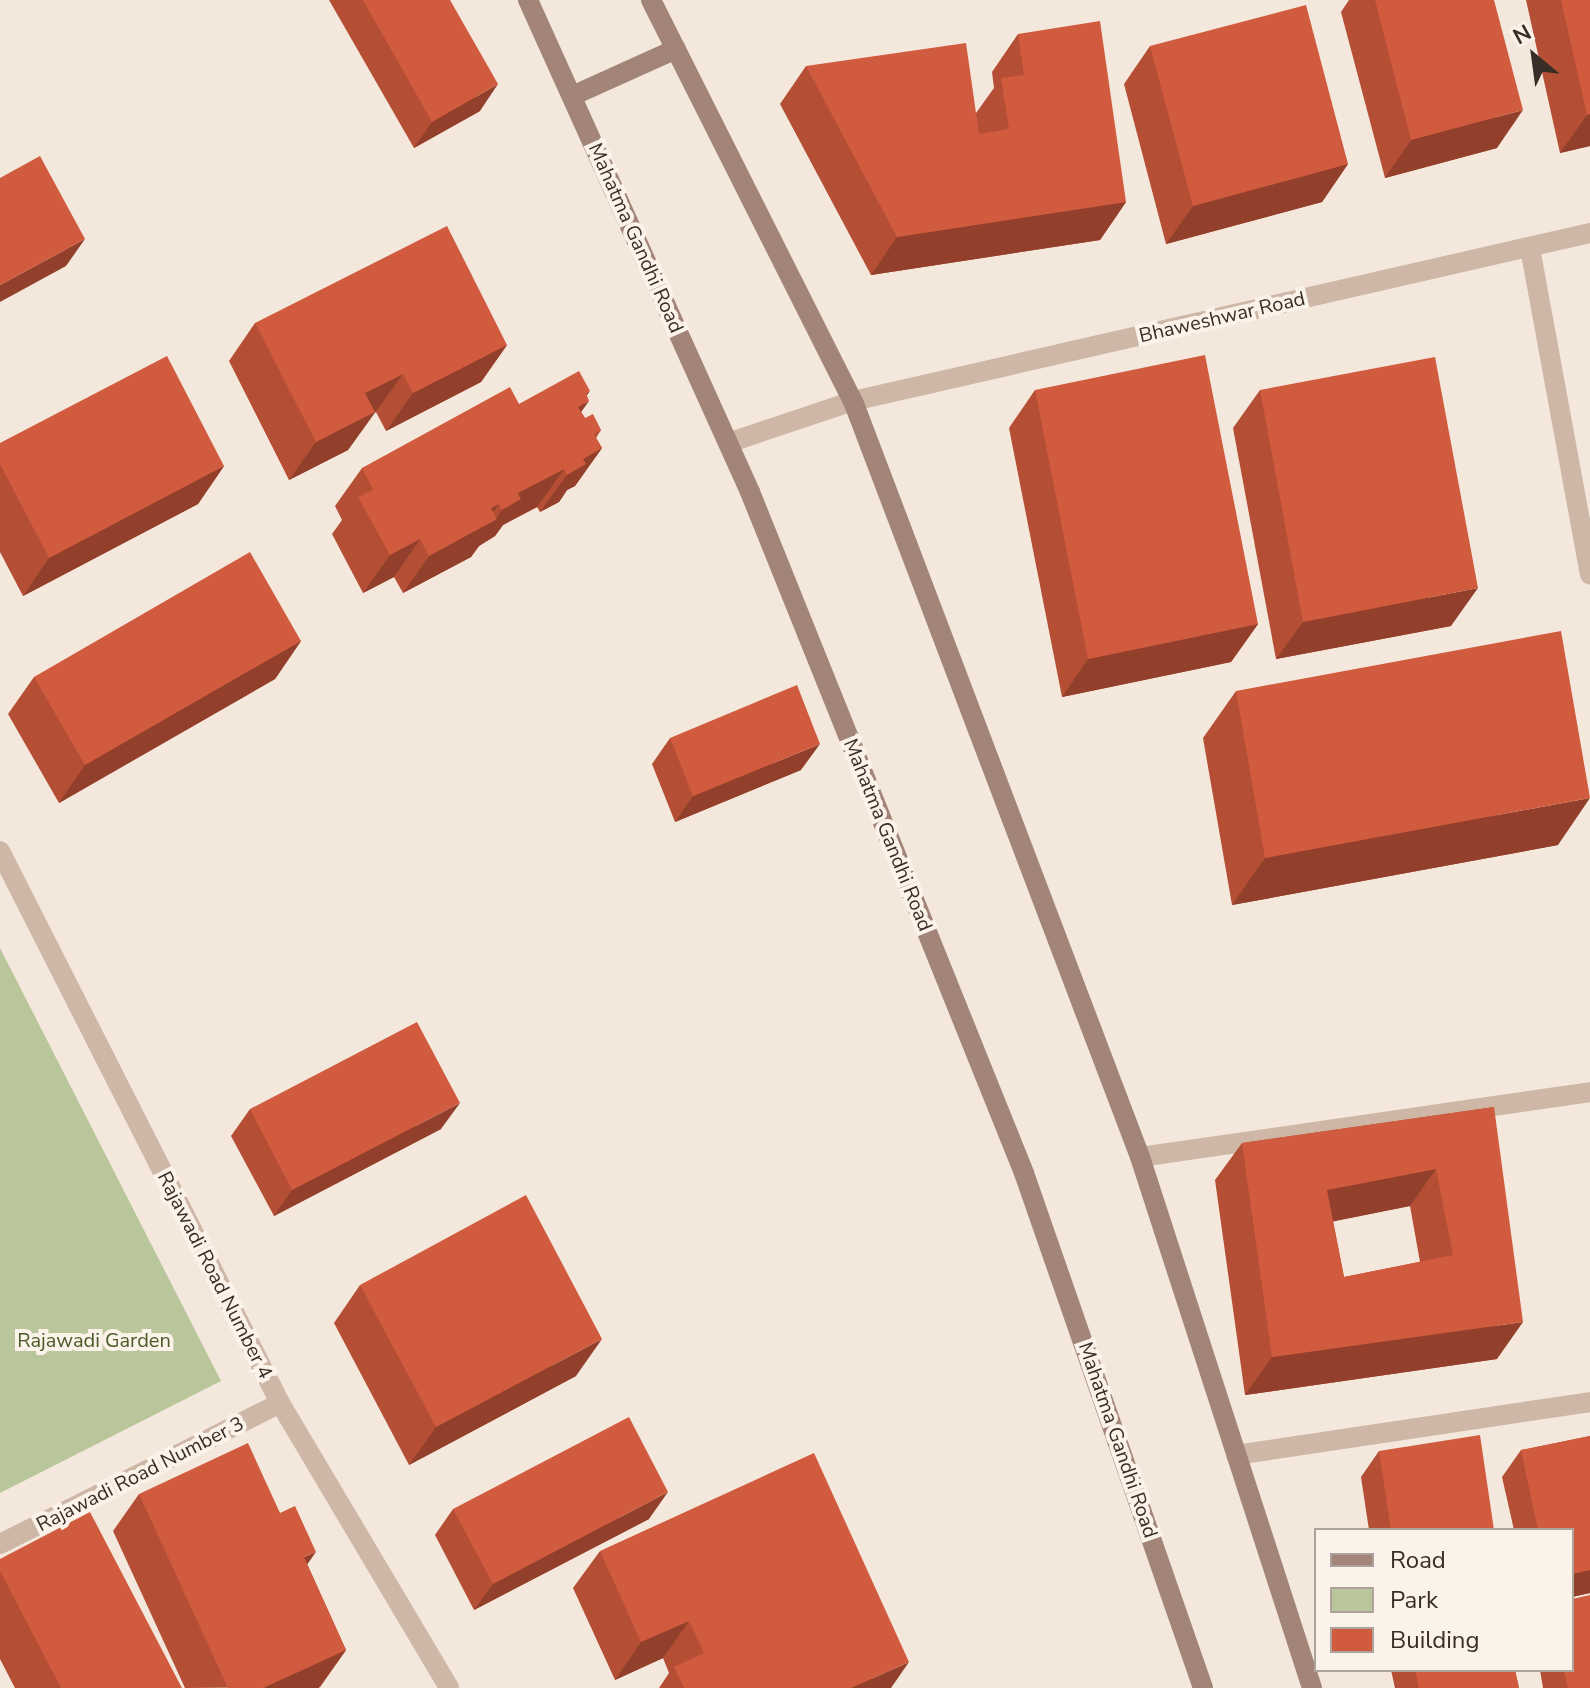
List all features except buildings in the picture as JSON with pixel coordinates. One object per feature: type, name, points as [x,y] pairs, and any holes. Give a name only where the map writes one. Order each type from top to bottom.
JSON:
[{"type":"street","name":"Mahatma Gandhi Road","points":[[528,0],[728,443],[1024,1173],[1203,1688]]},
{"type":"street","points":[[651,0],[853,401],[1140,1157],[1312,1688]]},
{"type":"street","points":[[572,96],[676,49]]},
{"type":"street","name":"Bhaweshwar Road","points":[[728,443],[853,401],[1590,233]]},
{"type":"street","points":[[1530,248],[1590,575]]},
{"type":"street","name":"Rajawadi Road Number 4","points":[[0,851],[280,1403],[449,1688]]},
{"type":"street","points":[[1140,1157],[1590,1092]]},
{"type":"street","points":[[1236,1455],[1590,1402]]},
{"type":"street","name":"Rajawadi Road Number 3","points":[[0,1544],[280,1403]]},
{"type":"green space","name":"Rajawadi Garden","points":[[0,948],[221,1381],[0,1493]]}]
